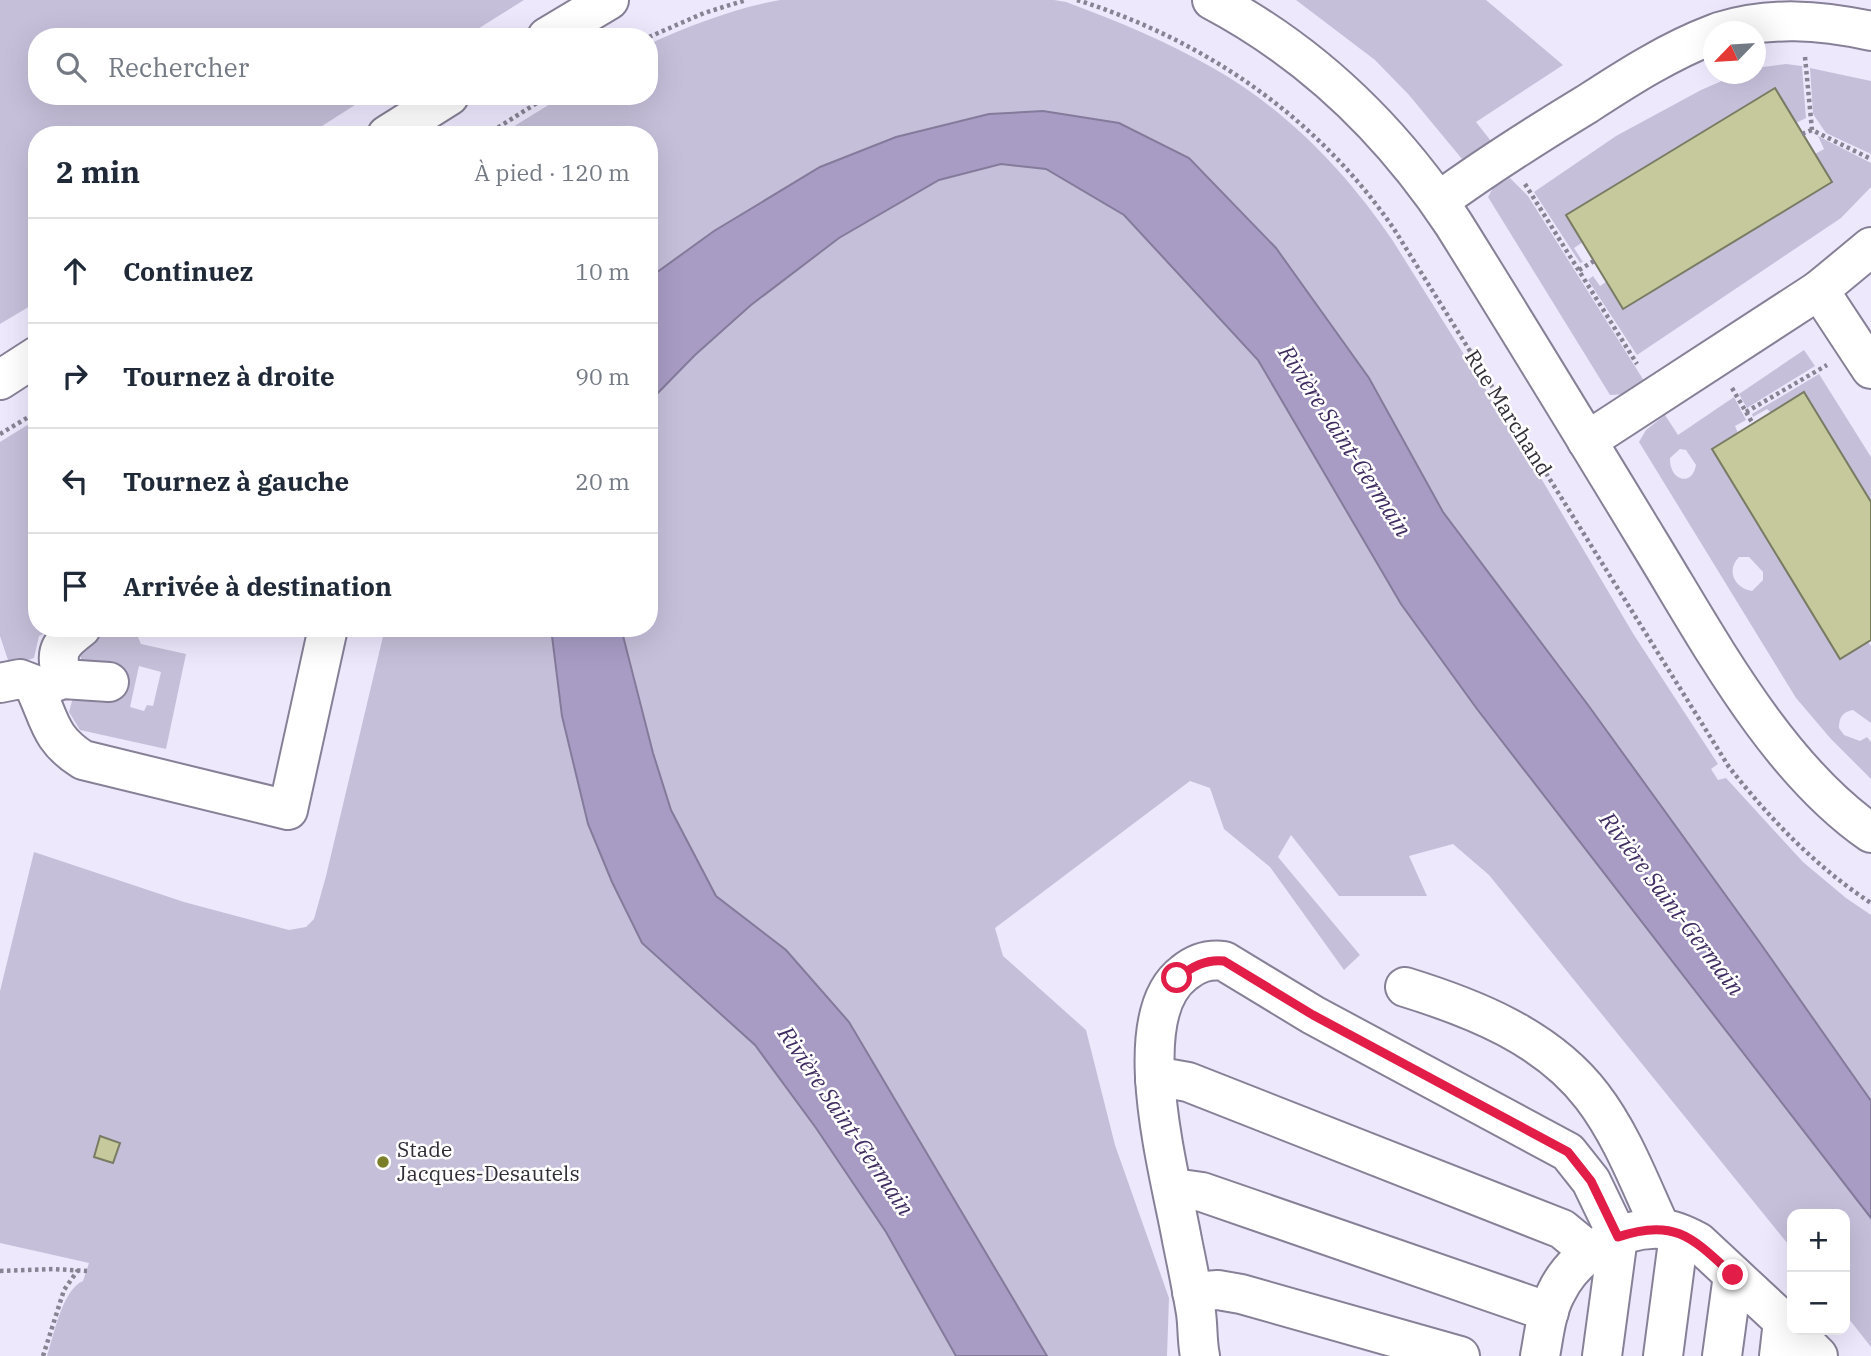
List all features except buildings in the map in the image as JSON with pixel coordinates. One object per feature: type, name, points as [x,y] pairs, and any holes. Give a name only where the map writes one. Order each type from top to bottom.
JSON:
[{"type":"street","points":[[562,28],[609,0]]},
{"type":"street","points":[[1212,0],[1270,35],[1345,93],[1393,143],[1438,201],[1758,714],[1812,782],[1846,815],[1869,827]]},
{"type":"street","points":[[1766,23],[1814,21],[1871,32]]},
{"type":"street","points":[[1438,201],[1485,167],[1602,94],[1703,38]]},
{"type":"street","points":[[401,126],[435,105]]},
{"type":"street","points":[[1587,442],[1819,290],[1871,247]]},
{"type":"street","points":[[1819,290],[1871,369]]},
{"type":"street","points":[[0,380],[28,362]]},
{"type":"street","points":[[33,684],[61,645],[70,637]]},
{"type":"street","points":[[33,684],[57,740],[83,760],[288,810],[326,637]]},
{"type":"street","points":[[33,684],[109,682]]},
{"type":"street","points":[[1200,1356],[1196,1315],[1153,1060],[1156,1024],[1165,994],[1177,978],[1193,966],[1213,960],[1224,961],[1313,1015],[1568,1152],[1591,1181],[1604,1245],[1602,1356]]},
{"type":"street","points":[[1405,987],[1444,999],[1503,1024],[1560,1061],[1592,1095],[1670,1231],[1663,1356]]},
{"type":"street","points":[[1155,1080],[1188,1082],[1604,1245]]},
{"type":"street","points":[[1173,1191],[1202,1192],[1549,1312]]},
{"type":"street","points":[[1540,1356],[1556,1292],[1578,1261],[1604,1245],[1649,1229],[1670,1231],[1698,1242],[1733,1275],[1782,1339],[1818,1356]]},
{"type":"street","points":[[1722,1356],[1733,1275]]},
{"type":"street","points":[[1192,1292],[1218,1290],[1241,1294],[1460,1356]]},
{"type":"path","points":[[658,33],[704,13],[746,0]]},
{"type":"path","name":"Rue Marchand","points":[[1077,0],[1145,24],[1243,79],[1313,132],[1371,195],[1729,767],[1803,851],[1871,903]]},
{"type":"path","points":[[1805,66],[1812,130]]},
{"type":"path","points":[[500,126],[534,105]]},
{"type":"path","points":[[1802,134],[1812,130],[1871,159]]},
{"type":"path","points":[[1532,195],[1634,358]]},
{"type":"path","points":[[1579,270],[1594,261]]},
{"type":"path","points":[[1746,412],[1816,370]]},
{"type":"path","points":[[1738,398],[1753,424]]},
{"type":"path","points":[[0,434],[28,417]]},
{"type":"path","points":[[43,1356],[64,1290],[78,1270]]},
{"type":"path","points":[[0,1271],[87,1271]]},
{"type":"shaded area","points":[[0,0],[524,0],[479,28],[28,28],[28,105],[355,105],[322,126],[28,126],[28,307],[0,324]]},
{"type":"shaded area","points":[[780,0],[1066,2],[1141,32],[1213,68],[1265,103],[1313,144],[1356,191],[1393,241],[1535,468],[1634,635],[1718,764],[1711,769],[1718,780],[1726,778],[1803,862],[1871,915],[1871,1101],[1588,705],[1443,512],[1369,378],[989,114],[896,137],[820,167],[714,231],[658,271],[658,126],[515,126],[548,105],[658,105],[658,40],[746,8]]},
{"type":"shaded area","points":[[1296,0],[1486,0],[1563,65],[1476,122],[1491,141],[1462,159],[1409,95],[1375,60]]},
{"type":"shaded area","points":[[1786,64],[1802,66],[1806,118],[1796,123],[1774,88],[1566,215],[1583,242],[1574,248],[1583,262],[1580,263],[1534,192],[1616,136],[1701,90],[1715,84],[1766,84],[1766,67]]},
{"type":"shaded area","points":[[1810,68],[1871,81],[1871,154],[1826,133],[1813,114]]},
{"type":"shaded area","points":[[1818,136],[1871,163],[1871,187],[1841,218],[1637,355],[1588,280],[1593,276],[1600,286],[1606,282],[1623,309],[1832,182],[1815,154],[1824,149]]},
{"type":"shaded area","points":[[1001,164],[1046,169],[1124,215],[1258,360],[1401,604],[1477,709],[1871,1218],[1871,1347],[1850,1320],[1850,1209],[1787,1209],[1787,1243],[1489,875],[1453,844],[1409,856],[1427,896],[1339,896],[1291,835],[1278,857],[1360,955],[1344,970],[1270,867],[1224,829],[1210,788],[1190,781],[995,928],[1003,956],[1086,1030],[1115,1145],[1169,1298],[1167,1356],[1047,1356],[849,1022],[786,950],[716,896],[671,810],[653,753],[623,637],[658,637],[658,393],[751,305],[839,238],[939,180]]},
{"type":"shaded area","points":[[1510,178],[1528,196],[1646,384],[1629,394],[1610,395],[1488,197],[1493,188]]},
{"type":"shaded area","points":[[1804,350],[1815,366],[1747,408],[1739,394]]},
{"type":"shaded area","points":[[1819,374],[1871,457],[1871,502],[1767,409],[1753,417],[1752,414]]},
{"type":"shaded area","points":[[1734,397],[1746,420],[1735,426],[1738,433],[1712,449],[1840,659],[1868,642],[1871,646],[1871,723],[1853,710],[1842,716],[1839,728],[1844,735],[1860,741],[1867,737],[1871,742],[1871,779],[1831,739],[1796,698],[1639,442],[1646,430],[1665,415],[1678,435]],"holes":[[[1680,449],[1686,450],[1696,465],[1694,472],[1686,479],[1677,476],[1671,466],[1670,458]],[[1739,557],[1749,557],[1763,572],[1763,580],[1752,591],[1741,586],[1734,578],[1733,567]]]},
{"type":"shaded area","points":[[28,425],[28,637],[39,637],[34,658],[10,666],[0,636],[0,442]]},
{"type":"shaded area","points":[[92,637],[138,637],[141,644],[186,654],[166,749],[80,730],[69,712],[72,701],[90,694],[83,662],[77,650]],"holes":[[[139,666],[161,672],[153,706],[147,705],[144,711],[130,707]]]},
{"type":"shaded area","points":[[383,637],[552,637],[562,716],[588,824],[612,882],[642,943],[755,1045],[816,1128],[886,1232],[956,1356],[47,1356],[64,1303],[83,1281],[89,1263],[0,1243],[0,991],[34,852],[184,902],[289,930],[306,927],[314,919]]},
{"type":"water","name":"Rivière Saint-Germain","points":[[1043,111],[1119,123],[1189,158],[1276,248],[1369,378],[1443,512],[1588,705],[1871,1101],[1871,1218],[1477,709],[1401,604],[1258,360],[1124,215],[1046,169],[1001,164],[939,180],[839,238],[751,305],[658,393],[658,271],[714,231],[820,167],[896,137],[989,114]]},
{"type":"water","name":"Rivière Saint-Germain","points":[[552,637],[623,637],[653,753],[671,810],[716,896],[786,950],[849,1022],[1047,1356],[956,1356],[886,1232],[816,1128],[755,1045],[642,943],[612,882],[588,824],[562,716]]},
{"type":"place","name":"Stade Jacques-Desautels","points":[[383,1162]]},
{"type":"route","points":[[1177,978],[1193,966],[1213,960],[1224,961],[1313,1015],[1528,1128],[1568,1152],[1591,1181],[1618,1237],[1649,1229],[1670,1230],[1698,1242],[1733,1275]]}]
